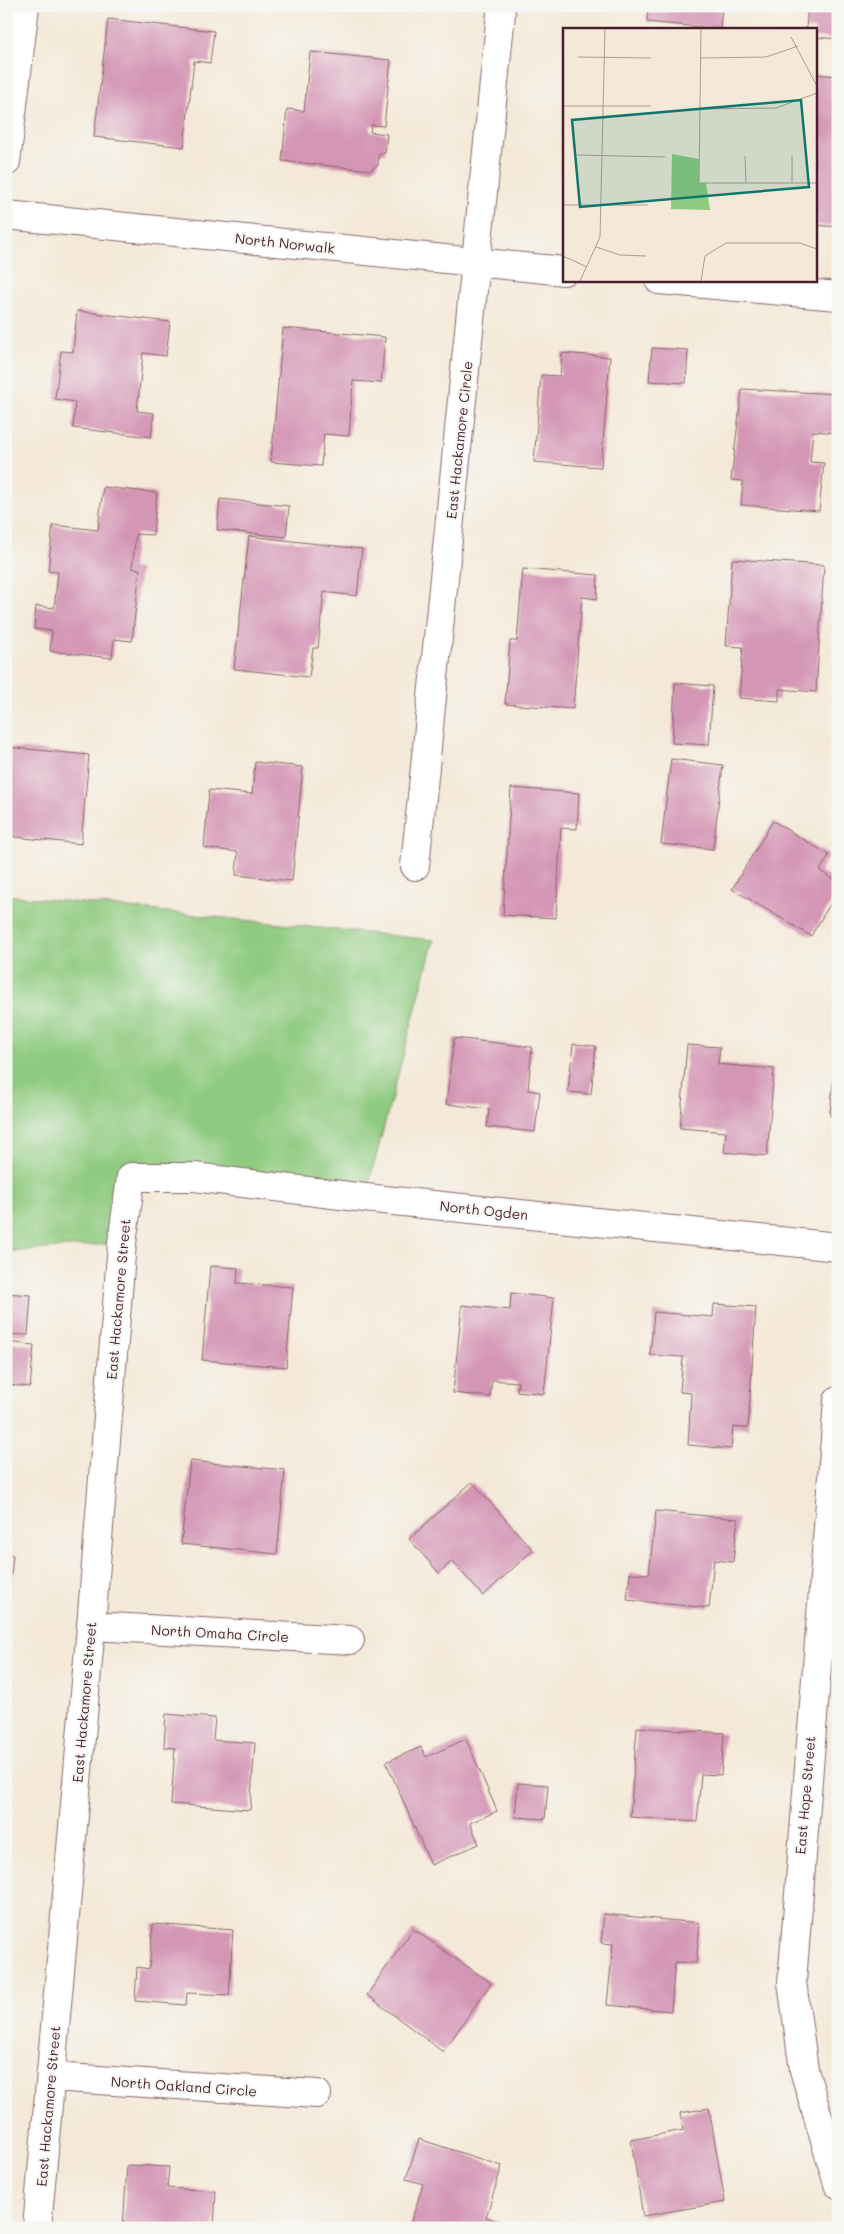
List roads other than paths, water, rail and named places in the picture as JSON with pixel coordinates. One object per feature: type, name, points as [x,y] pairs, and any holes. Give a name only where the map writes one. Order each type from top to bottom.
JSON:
[{"type":"street","points":[[6,162],[25,6]]},
{"type":"street","name":"East Hackamore Circle","points":[[415,866],[502,14]]},
{"type":"street","name":"North Norwalk","points":[[6,215],[563,271]]},
{"type":"street","points":[[670,281],[838,296]]},
{"type":"street","name":"North Ogden","points":[[131,1177],[194,1177],[365,1198],[838,1247]]},
{"type":"street","name":"East Hackamore Street","points":[[37,2228],[91,1626],[122,1243],[131,1177]]},
{"type":"street","name":"East Hope Street","points":[[838,1402],[792,1982],[804,2070],[838,2184]]},
{"type":"street","name":"North Omaha Circle","points":[[91,1626],[350,1640]]},
{"type":"street","name":"North Oakland Circle","points":[[51,2077],[317,2094]]}]
